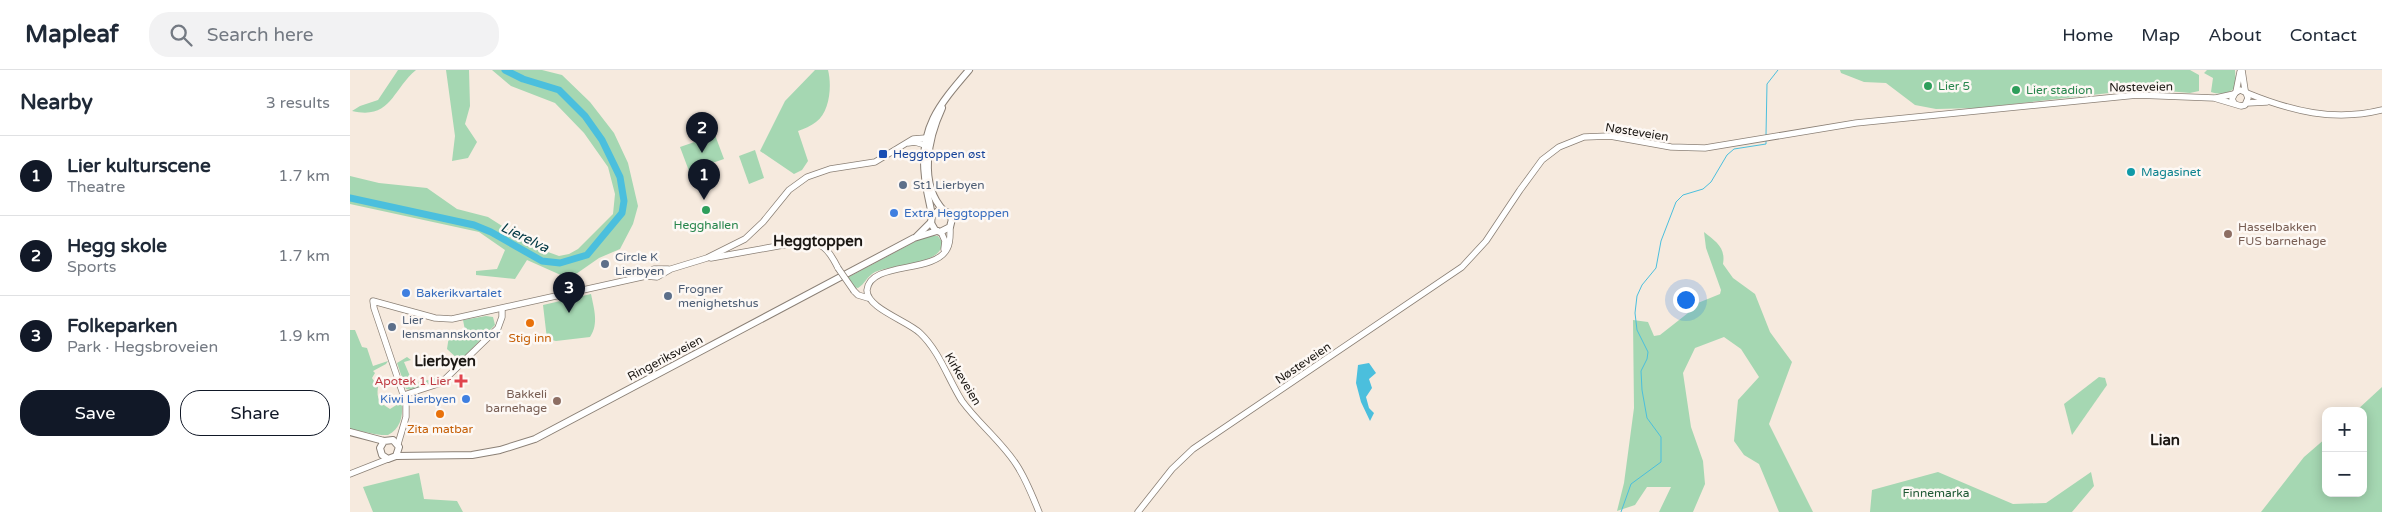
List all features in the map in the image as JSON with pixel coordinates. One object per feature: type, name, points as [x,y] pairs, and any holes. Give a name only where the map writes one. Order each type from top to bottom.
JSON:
[{"type":"main road","points":[[943,254],[945,241],[932,219],[924,176],[927,142],[950,92],[969,70]]},
{"type":"main road","points":[[2241,70],[2247,103],[2267,102]]},
{"type":"main road","points":[[2234,103],[2241,70]]},
{"type":"main road","name":"Nøsteveien","points":[[2214,98],[2235,93],[2246,93]]},
{"type":"main road","points":[[2246,93],[2267,102],[2303,112],[2332,116],[2357,115],[2382,110]]},
{"type":"main road","name":"Nøsteveien","points":[[1138,512],[1172,469],[1193,450],[1462,267],[1486,241],[1536,167],[1559,147],[1576,139],[1602,136],[1671,147],[1695,148],[1866,122],[2116,96],[2160,95],[2214,98],[2241,106],[2247,103]]},
{"type":"main road","points":[[396,456],[407,410],[404,395],[373,301],[446,319],[499,310],[653,274],[657,277],[660,272],[707,258],[734,245],[752,233],[789,190],[807,177],[830,169],[875,162],[916,138],[927,142]]},
{"type":"main road","points":[[868,298],[867,290],[870,281],[877,275],[932,261],[943,254],[949,244],[951,217],[937,201],[930,180],[927,142]]},
{"type":"main road","points":[[932,219],[937,211],[944,211]]},
{"type":"main road","name":"Ringeriksveien","points":[[914,238],[932,219]]},
{"type":"main road","points":[[939,231],[950,227]]},
{"type":"main road","name":"Ringeriksveien","points":[[388,459],[396,456],[453,457],[481,454],[535,439],[914,238],[939,231]]},
{"type":"main road","name":"Kirkeveien","points":[[707,258],[800,242],[813,242],[825,246],[838,268],[858,295],[868,298],[876,306],[911,326],[930,344],[962,399],[1016,464],[1039,512]]},
{"type":"main road","points":[[854,290],[867,290]]},
{"type":"main road","points":[[404,395],[446,380],[496,330],[499,324],[499,310]]},
{"type":"main road","points":[[369,466],[387,440],[402,430]]},
{"type":"main road","name":"Ringeriksveien","points":[[350,432],[365,437],[387,440],[414,456]]},
{"type":"main road","points":[[350,474],[388,459],[365,437]]},
{"type":"green space","points":[[398,70],[416,70],[383,107],[365,113],[352,111],[378,100]]},
{"type":"green space","points":[[446,70],[469,70],[470,106],[465,124],[477,142],[468,158],[452,161],[455,136]]},
{"type":"green space","points":[[492,70],[542,70],[562,75],[590,102],[614,133],[628,163],[638,206],[633,224],[620,249],[599,258],[576,274],[563,276],[527,260],[515,279],[476,275],[476,271],[497,269],[505,250],[479,232],[350,204],[350,176],[379,183],[427,188],[457,209],[488,217],[537,248],[559,256],[569,254],[578,249],[613,214],[615,194],[608,167],[584,133],[555,103],[511,86]]},
{"type":"green space","points":[[815,70],[828,70],[830,83],[829,98],[821,118],[812,125],[798,131],[808,161],[802,170],[794,174],[760,151],[785,101]]},
{"type":"green space","name":"Lier stadion","points":[[1840,70],[2190,70],[2199,75],[2199,91],[2190,93],[2145,89],[1978,108],[1936,109],[1915,105],[1886,83],[1864,82],[1841,73]]},
{"type":"green space","points":[[2207,70],[2235,70],[2236,87],[2224,93],[2211,92],[2213,78],[2204,73]]},
{"type":"green space","points":[[715,135],[724,159],[689,171],[680,147]]},
{"type":"green space","points":[[755,150],[764,178],[749,184],[739,156]]},
{"type":"green space","points":[[1704,232],[1721,249],[1723,264],[1733,278],[1755,294],[1770,332],[1792,362],[1769,424],[1813,512],[1779,512],[1759,464],[1744,455],[1734,441],[1738,400],[1759,377],[1741,349],[1724,337],[1695,348],[1683,373],[1691,427],[1703,461],[1705,484],[1693,512],[1659,512],[1671,487],[1647,487],[1635,505],[1617,511],[1624,483],[1634,408],[1633,320],[1648,322],[1654,336],[1660,335],[1688,313],[1688,307],[1720,294],[1721,290],[1706,248]]},
{"type":"green space","points":[[938,236],[942,242],[940,250],[934,256],[915,263],[875,272],[858,288],[853,287],[847,278],[920,239]]},
{"type":"green space","points":[[591,294],[595,322],[590,337],[556,341],[547,339],[543,305]]},
{"type":"green space","points":[[486,316],[493,317],[495,325],[460,361],[447,349],[449,336],[466,335],[463,320]]},
{"type":"green space","points":[[350,330],[355,330],[362,347],[367,348],[373,366],[388,361],[373,371],[375,373],[372,378],[378,387],[378,398],[384,405],[390,409],[398,404],[402,404],[400,422],[388,435],[359,431],[350,432]]},
{"type":"green space","points":[[407,357],[411,360],[404,362],[412,381],[417,383],[439,377],[441,379],[411,390],[406,389],[397,363]]},
{"type":"green space","points":[[2099,377],[2105,378],[2107,385],[2072,435],[2064,404]]},
{"type":"green space","points":[[2382,387],[2382,512],[2261,512],[2304,457],[2322,441],[2322,497],[2367,497],[2367,407],[2360,407]]},
{"type":"green space","name":"Finnemarka","points":[[1938,472],[2013,504],[2046,503],[2091,472],[2094,486],[2072,512],[1870,512],[1872,490]]},
{"type":"green space","points":[[419,473],[424,499],[457,501],[463,512],[373,512],[363,487]]},
{"type":"water","points":[[1369,363],[1376,373],[1369,379],[1372,388],[1366,397],[1369,408],[1374,413],[1370,421],[1361,402],[1356,383],[1358,365]]},
{"type":"waterway","name":"Lierelva","points":[[350,198],[474,225],[491,232],[542,261],[560,263],[587,255],[622,213],[624,201],[620,177],[602,140],[585,116],[559,90],[523,79],[505,70]]},
{"type":"waterway","points":[[1766,135],[1767,84],[1778,70]]},
{"type":"waterway","points":[[1621,512],[1631,484],[1661,462],[1661,437],[1647,418],[1642,390],[1641,371],[1648,352],[1637,330],[1635,313],[1637,296],[1642,285],[1656,268],[1661,241],[1676,202],[1683,195],[1703,189],[1711,182],[1727,155],[1734,149],[1766,144],[1766,141]]},
{"type":"place","name":"Lier 5","points":[[1928,86]]},
{"type":"place","name":"Lier stadion","points":[[2016,90]]},
{"type":"place","name":"Hegg skole","points":[[702,153]]},
{"type":"place","name":"Heggtoppen øst","points":[[883,154]]},
{"type":"place","name":"Magasinet","points":[[2131,172]]},
{"type":"place","name":"St1 Lierbyen","points":[[903,185]]},
{"type":"place","name":"Lier kulturscene","points":[[704,200]]},
{"type":"place","name":"Hegghallen","points":[[706,210]]},
{"type":"place","name":"Extra Heggtoppen","points":[[894,213]]},
{"type":"place","name":"Hasselbakken FUS barnehage","points":[[2228,234]]},
{"type":"place","name":"Circle K Lierbyen","points":[[605,264]]},
{"type":"place","name":"Bakerikvartalet","points":[[406,293]]},
{"type":"place","name":"Frogner menighetshus","points":[[668,296]]},
{"type":"place","name":"Folkeparken","points":[[569,313]]},
{"type":"place","name":"Stig inn","points":[[530,323]]},
{"type":"place","name":"Lier lensmannskontor","points":[[392,327]]},
{"type":"place","name":"Apotek 1 Lier","points":[[461,381]]},
{"type":"place","name":"Kiwi Lierbyen","points":[[466,399]]},
{"type":"place","name":"Bakkeli barnehage","points":[[557,401]]},
{"type":"place","name":"Zita matbar","points":[[440,414]]},
{"type":"district","name":"Heggtoppen","points":[[818,241]]},
{"type":"district","name":"Lierbyen","points":[[445,361]]},
{"type":"district","name":"Lian","points":[[2165,440]]}]
